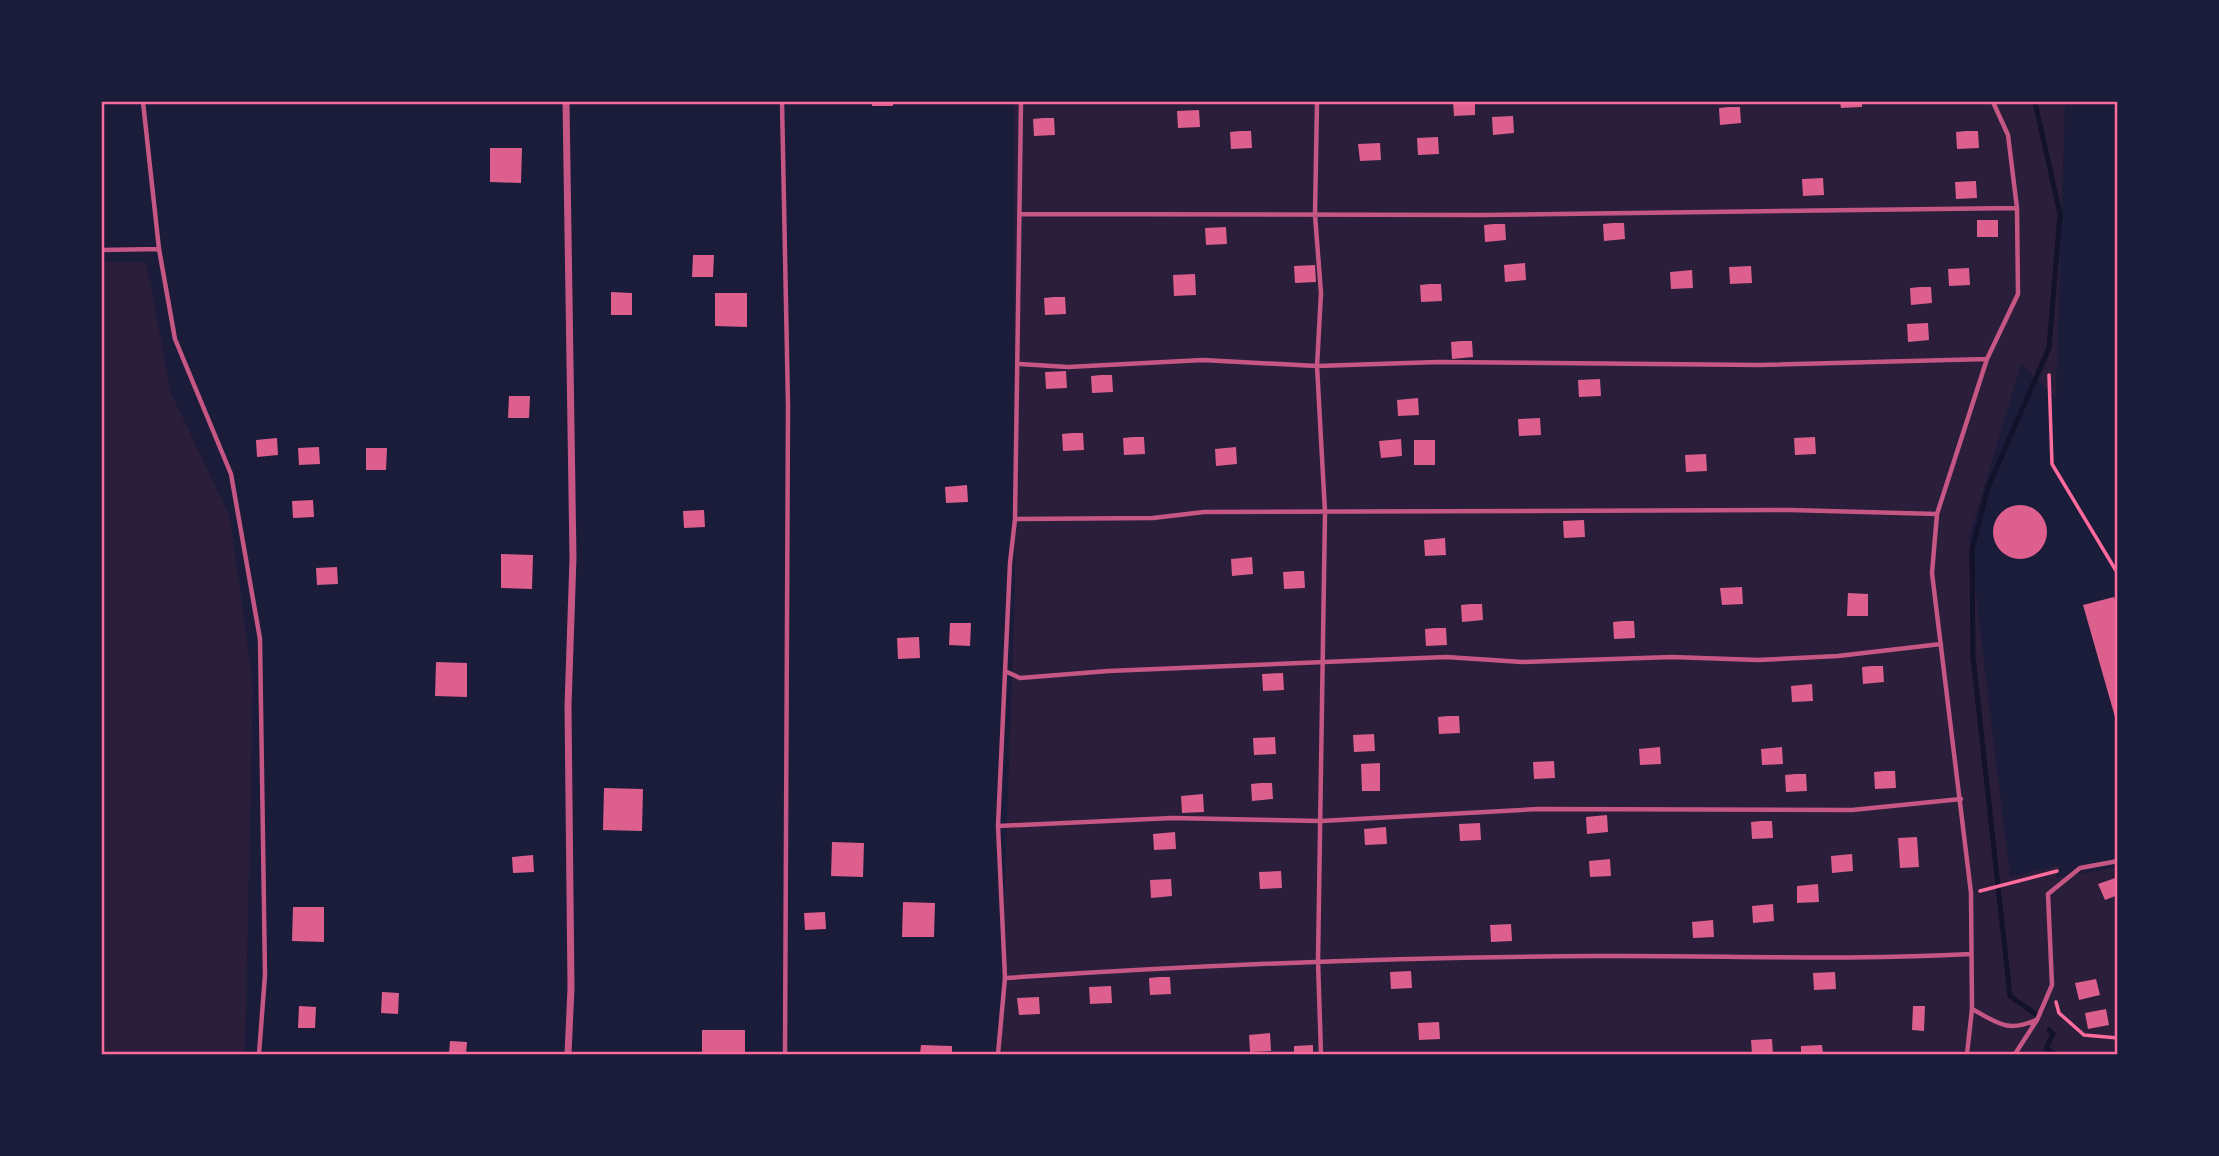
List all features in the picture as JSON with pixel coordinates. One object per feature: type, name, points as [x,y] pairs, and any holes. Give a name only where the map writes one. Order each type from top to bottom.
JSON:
[{"type":"street","points":[[566,102],[573,558],[568,706],[571,988],[568,1055]]},
{"type":"lane","points":[[143,102],[159,249],[175,339],[231,474],[260,639],[265,975],[259,1055]]},
{"type":"lane","points":[[782,102],[788,405],[785,1055]]},
{"type":"lane","points":[[998,1055],[1005,978],[998,826],[1010,563],[1015,519],[1020,364],[1021,102]]},
{"type":"lane","points":[[1317,102],[1315,215],[1321,293],[1317,366],[1325,512],[1325,661],[1318,961],[1321,1055]]},
{"type":"lane","points":[[1966,1055],[1972,1009],[1971,892],[1933,573],[1937,514],[1987,359],[2018,294],[2017,208],[2008,135],[1993,102]]},
{"type":"lane","points":[[1020,214],[1315,215],[2017,208]]},
{"type":"lane","points":[[102,250],[159,249]]},
{"type":"lane","points":[[1020,364],[1068,367],[1203,360],[1317,366],[1438,362],[1759,365],[1987,359]]},
{"type":"lane","points":[[1015,519],[1153,518],[1205,512],[1790,509],[1937,514]]},
{"type":"lane","points":[[1006,672],[1020,678],[1446,657],[1522,662],[1672,657],[1758,660],[1863,653],[1941,644]]},
{"type":"lane","points":[[998,826],[1172,818],[1321,821],[1538,809],[1852,810],[1961,799]]},
{"type":"lane","points":[[2015,1055],[2037,1020],[2052,985],[2048,894],[2080,868],[2118,861]]},
{"type":"lane","points":[[1005,978],[1318,961],[1595,956],[1905,957],[1971,954]]},
{"type":"lane","points":[[1972,1009],[2007,1027],[2018,1028],[2037,1020]]},
{"type":"path","points":[[2049,375],[2052,464],[2118,574]]},
{"type":"path","points":[[1985,890],[2023,879],[2080,868]]},
{"type":"path","points":[[2052,985],[2059,1013],[2084,1035],[2118,1038]]},
{"type":"shaded area","points":[[1014,102],[2065,102],[2056,398],[2021,364],[1969,538],[2010,877],[2060,865],[2056,878],[2117,867],[2117,1054],[999,1054],[1015,590]]},
{"type":"shaded area","points":[[102,262],[146,262],[171,393],[230,517],[253,685],[245,1054],[102,1054]]},
{"type":"building","points":[[872,102],[893,102],[893,106],[872,106]]},
{"type":"building","points":[[1453,102],[1475,102],[1475,115],[1454,116]]},
{"type":"building","points":[[1840,102],[1862,102],[1862,107],[1841,108]]},
{"type":"building","points":[[1740,107],[1741,123],[1720,125],[1719,108]]},
{"type":"building","points":[[1199,110],[1200,127],[1178,128],[1177,111]]},
{"type":"building","points":[[1513,116],[1514,133],[1493,135],[1492,117]]},
{"type":"building","points":[[1054,118],[1055,135],[1034,136],[1033,119]]},
{"type":"building","points":[[1251,131],[1252,148],[1231,149],[1230,132]]},
{"type":"building","points":[[1978,131],[1979,148],[1957,149],[1956,132]]},
{"type":"building","points":[[1438,137],[1439,154],[1418,155],[1417,138]]},
{"type":"building","points":[[1380,143],[1381,160],[1360,161],[1358,144]]},
{"type":"building","points":[[490,148],[522,148],[521,183],[490,182]]},
{"type":"building","points":[[1823,178],[1824,195],[1803,196],[1802,179]]},
{"type":"building","points":[[1976,181],[1977,198],[1956,199],[1955,182]]},
{"type":"building","points":[[1977,220],[1998,220],[1998,237],[1977,237]]},
{"type":"building","points":[[1624,223],[1625,239],[1604,241],[1603,224]]},
{"type":"building","points":[[1505,224],[1506,240],[1485,242],[1484,225]]},
{"type":"building","points":[[1226,227],[1227,244],[1206,245],[1205,228]]},
{"type":"building","points":[[693,255],[714,255],[713,277],[692,277]]},
{"type":"building","points":[[1525,263],[1526,280],[1505,282],[1504,265]]},
{"type":"building","points":[[1315,265],[1316,282],[1295,283],[1294,266]]},
{"type":"building","points":[[1751,266],[1752,283],[1730,284],[1729,267]]},
{"type":"building","points":[[1969,268],[1970,285],[1949,286],[1948,269]]},
{"type":"building","points":[[1692,270],[1693,288],[1671,289],[1670,272]]},
{"type":"building","points":[[1195,274],[1196,295],[1174,296],[1173,275]]},
{"type":"building","points":[[1441,284],[1442,301],[1421,302],[1420,285]]},
{"type":"building","points":[[1931,287],[1932,303],[1911,305],[1910,288]]},
{"type":"building","points":[[611,292],[632,293],[632,315],[611,315]]},
{"type":"building","points":[[715,293],[747,293],[747,327],[715,326]]},
{"type":"building","points":[[1065,297],[1066,314],[1045,315],[1044,298]]},
{"type":"building","points":[[1928,323],[1929,340],[1908,342],[1907,324]]},
{"type":"building","points":[[1472,341],[1473,357],[1452,359],[1451,342]]},
{"type":"building","points":[[1066,371],[1067,388],[1046,389],[1045,372]]},
{"type":"building","points":[[1112,375],[1113,392],[1092,393],[1091,376]]},
{"type":"building","points":[[1600,379],[1601,396],[1579,397],[1578,380]]},
{"type":"building","points":[[509,396],[530,396],[529,418],[508,418]]},
{"type":"building","points":[[1418,398],[1419,415],[1398,416],[1397,400]]},
{"type":"building","points":[[1540,418],[1541,435],[1519,436],[1518,419]]},
{"type":"building","points":[[1083,433],[1084,450],[1063,451],[1062,434]]},
{"type":"building","points":[[1144,437],[1145,454],[1124,455],[1123,438]]},
{"type":"building","points":[[1815,437],[1816,454],[1795,455],[1794,438]]},
{"type":"building","points":[[277,438],[278,455],[257,457],[256,440]]},
{"type":"building","points":[[1401,439],[1402,456],[1381,458],[1379,441]]},
{"type":"building","points":[[1414,440],[1435,440],[1435,465],[1414,465]]},
{"type":"building","points":[[319,447],[320,464],[299,465],[298,448]]},
{"type":"building","points":[[1236,447],[1237,464],[1216,466],[1215,449]]},
{"type":"building","points":[[366,448],[387,448],[386,470],[366,470]]},
{"type":"building","points":[[1706,454],[1707,471],[1686,472],[1685,455]]},
{"type":"building","points":[[967,485],[968,502],[946,503],[945,487]]},
{"type":"building","points":[[313,500],[314,517],[293,518],[292,501]]},
{"type":"building","points":[[2025,505],[2035,509],[2043,517],[2047,532],[2043,547],[2035,555],[2015,559],[2005,555],[1997,547],[1993,527],[1997,517],[2005,509]]},
{"type":"building","points":[[704,510],[705,527],[684,528],[683,511]]},
{"type":"building","points":[[1584,520],[1585,537],[1564,538],[1563,521]]},
{"type":"building","points":[[1445,538],[1446,555],[1425,556],[1424,540]]},
{"type":"building","points":[[501,554],[533,555],[532,589],[501,588]]},
{"type":"building","points":[[1252,557],[1253,574],[1232,576],[1231,559]]},
{"type":"building","points":[[337,567],[338,584],[317,585],[316,568]]},
{"type":"building","points":[[1304,571],[1305,588],[1284,589],[1283,572]]},
{"type":"building","points":[[1742,587],[1743,604],[1722,605],[1720,588]]},
{"type":"building","points":[[1848,593],[1868,594],[1868,616],[1847,616]]},
{"type":"building","points":[[2114,597],[2118,608],[2117,724],[2083,605]]},
{"type":"building","points":[[1482,604],[1483,620],[1462,622],[1461,605]]},
{"type":"building","points":[[1634,621],[1635,638],[1614,639],[1613,622]]},
{"type":"building","points":[[950,623],[971,623],[970,646],[949,645]]},
{"type":"building","points":[[1446,628],[1447,645],[1426,646],[1425,629]]},
{"type":"building","points":[[919,637],[920,658],[898,659],[897,638]]},
{"type":"building","points":[[436,662],[467,663],[467,697],[435,696]]},
{"type":"building","points":[[1883,666],[1884,682],[1863,684],[1862,667]]},
{"type":"building","points":[[1283,673],[1284,690],[1263,691],[1262,674]]},
{"type":"building","points":[[1812,684],[1813,701],[1792,702],[1791,686]]},
{"type":"building","points":[[1459,716],[1460,733],[1439,734],[1438,717]]},
{"type":"building","points":[[1374,734],[1375,751],[1354,752],[1353,735]]},
{"type":"building","points":[[1275,737],[1276,754],[1254,755],[1253,738]]},
{"type":"building","points":[[1660,747],[1661,764],[1640,765],[1639,749]]},
{"type":"building","points":[[1782,747],[1783,764],[1762,765],[1761,749]]},
{"type":"building","points":[[1554,761],[1555,778],[1534,779],[1533,762]]},
{"type":"building","points":[[1380,763],[1380,791],[1362,791],[1361,764]]},
{"type":"building","points":[[1895,771],[1896,788],[1875,789],[1874,772]]},
{"type":"building","points":[[1806,774],[1807,791],[1786,792],[1785,775]]},
{"type":"building","points":[[1272,783],[1273,799],[1252,801],[1251,784]]},
{"type":"building","points":[[604,788],[643,789],[642,831],[603,830]]},
{"type":"building","points":[[1203,794],[1204,812],[1182,813],[1181,796]]},
{"type":"building","points":[[1607,815],[1608,832],[1587,834],[1586,817]]},
{"type":"building","points":[[1772,821],[1773,838],[1752,839],[1751,822]]},
{"type":"building","points":[[1480,823],[1481,840],[1460,841],[1459,824]]},
{"type":"building","points":[[1386,827],[1387,844],[1365,845],[1364,829]]},
{"type":"building","points":[[1175,832],[1176,849],[1154,850],[1153,834]]},
{"type":"building","points":[[1917,837],[1919,867],[1900,868],[1898,838]]},
{"type":"building","points":[[832,842],[864,843],[863,877],[831,876]]},
{"type":"building","points":[[1852,854],[1853,871],[1832,873],[1831,856]]},
{"type":"building","points":[[533,855],[534,872],[513,873],[512,857]]},
{"type":"building","points":[[1610,859],[1611,876],[1590,877],[1589,861]]},
{"type":"building","points":[[1281,871],[1282,888],[1260,889],[1259,872]]},
{"type":"building","points":[[2118,877],[2118,895],[2105,900],[2098,884]]},
{"type":"building","points":[[1171,879],[1172,896],[1151,898],[1150,880]]},
{"type":"building","points":[[1818,884],[1819,902],[1797,903],[1797,886]]},
{"type":"building","points":[[903,902],[935,903],[934,937],[902,937]]},
{"type":"building","points":[[1773,904],[1774,921],[1753,923],[1752,906]]},
{"type":"building","points":[[293,907],[324,907],[324,942],[292,941]]},
{"type":"building","points":[[825,912],[826,929],[805,930],[804,913]]},
{"type":"building","points":[[1713,920],[1714,937],[1693,938],[1692,922]]},
{"type":"building","points":[[1511,924],[1512,941],[1491,942],[1490,925]]},
{"type":"building","points":[[1411,971],[1412,988],[1391,989],[1390,972]]},
{"type":"building","points":[[1835,972],[1836,989],[1814,990],[1813,973]]},
{"type":"building","points":[[1170,977],[1171,994],[1150,995],[1149,978]]},
{"type":"building","points":[[2096,979],[2100,995],[2079,1000],[2075,983]]},
{"type":"building","points":[[1111,986],[1112,1003],[1090,1004],[1089,987]]},
{"type":"building","points":[[382,992],[399,993],[398,1014],[381,1013]]},
{"type":"building","points":[[1039,997],[1040,1014],[1019,1015],[1017,998]]},
{"type":"building","points":[[299,1006],[316,1007],[315,1028],[298,1028]]},
{"type":"building","points":[[1913,1006],[1925,1006],[1924,1031],[1912,1030]]},
{"type":"building","points":[[2106,1009],[2109,1025],[2088,1029],[2085,1013]]},
{"type":"building","points":[[1439,1022],[1440,1039],[1419,1040],[1418,1023]]},
{"type":"building","points":[[702,1030],[745,1030],[745,1054],[702,1054]]},
{"type":"building","points":[[1270,1033],[1271,1051],[1250,1052],[1249,1035]]},
{"type":"building","points":[[1772,1039],[1773,1054],[1752,1054],[1751,1040]]},
{"type":"building","points":[[450,1041],[467,1042],[466,1054],[449,1054]]},
{"type":"building","points":[[921,1045],[952,1046],[952,1054],[920,1054]]},
{"type":"building","points":[[1313,1045],[1313,1054],[1294,1054],[1294,1046]]},
{"type":"building","points":[[1822,1045],[1823,1054],[1801,1054],[1801,1046]]},
{"type":"waterway","points":[[2035,102],[2060,214],[2049,348],[1988,487],[1972,550],[1973,657],[2010,996],[2037,1015]]},
{"type":"waterway","points":[[2049,1030],[2053,1034],[2046,1049],[2055,1054]]}]
